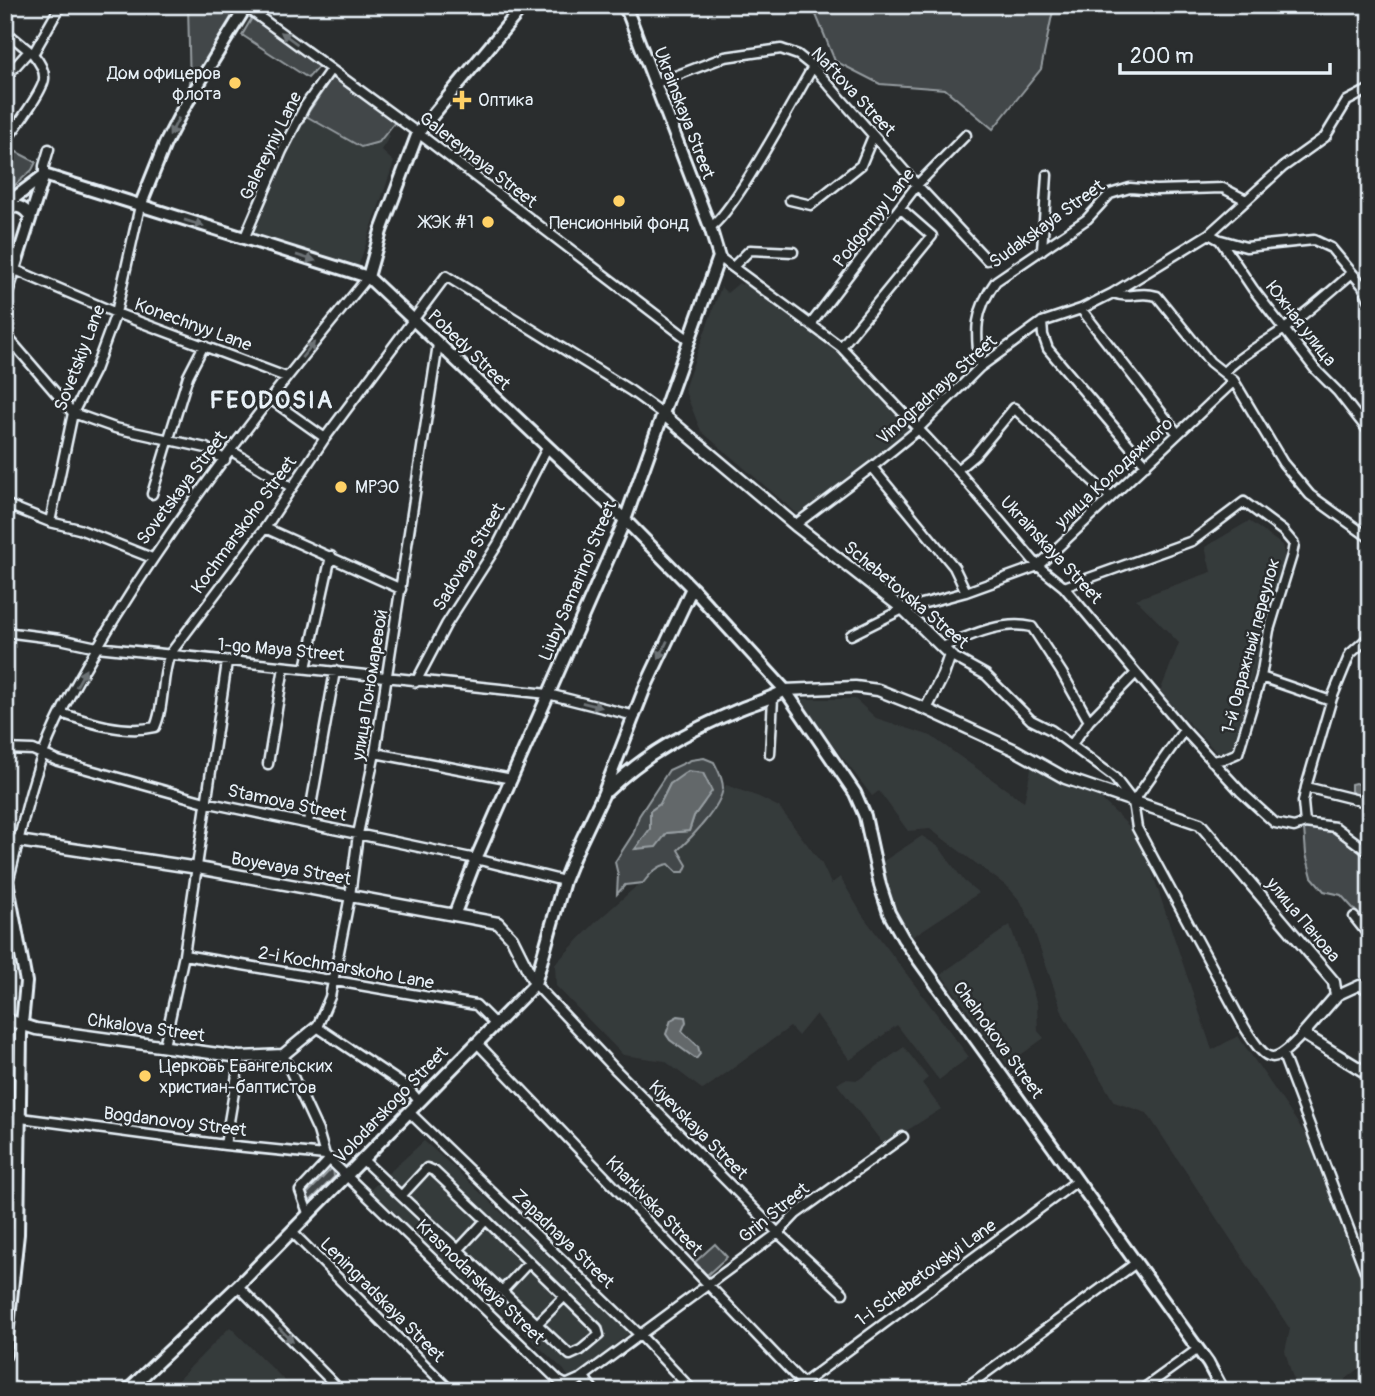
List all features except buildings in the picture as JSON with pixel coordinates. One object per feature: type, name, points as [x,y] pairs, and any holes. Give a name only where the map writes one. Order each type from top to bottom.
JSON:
[{"type":"main road","name":"Sovetskaya Street","points":[[368,278],[385,219],[418,133],[524,5]]},
{"type":"main road","name":"Ukrainskaya Street","points":[[622,5],[628,13],[719,257]]},
{"type":"main road","points":[[143,207],[165,144],[246,6]]},
{"type":"main road","points":[[5,298],[44,175]]},
{"type":"main road","points":[[5,206],[44,175]]},
{"type":"main road","name":"Pobedy Street","points":[[44,175],[368,278],[625,520],[692,588],[785,690]]},
{"type":"main road","points":[[5,206],[36,198]]},
{"type":"main road","points":[[5,206],[24,208],[30,216]]},
{"type":"main road","name":"Liuby Samarinoi Street","points":[[455,913],[476,859],[625,520],[719,257]]},
{"type":"main road","name":"Volodarskogo Street","points":[[127,1391],[238,1286],[535,984],[564,881],[603,795],[644,690],[692,588]]},
{"type":"main road","name":"Volodarskogo Street","points":[[603,795],[624,774],[653,752],[741,708],[773,698],[785,690]]},
{"type":"main road","name":"Chelnokova Street","points":[[785,690],[855,793],[865,816],[883,894],[903,938],[1198,1349],[1223,1391]]},
{"type":"main road","points":[[5,1355],[18,1234],[22,1025],[26,982],[6,876]]},
{"type":"street","points":[[5,78],[31,52],[61,5]]},
{"type":"street","name":"Galereynaya Street","points":[[246,6],[418,133],[689,340]]},
{"type":"street","points":[[5,32],[31,52],[39,62],[44,77],[40,88],[5,141]]},
{"type":"street","name":"Naftova Street","points":[[654,84],[725,57],[781,49],[798,55],[813,66],[987,260]]},
{"type":"street","points":[[710,227],[716,224],[735,200],[813,66]]},
{"type":"street","name":"Galereyniy Lane","points":[[244,239],[305,106],[331,69]]},
{"type":"street","name":"Vinogradnaya Street","points":[[795,525],[873,467],[916,430],[980,367],[1042,322],[1081,309],[1113,293],[1209,234],[1283,167],[1325,137],[1347,102],[1370,89]]},
{"type":"street","name":"Podgornyy Lane","points":[[811,324],[917,185],[966,135]]},
{"type":"street","points":[[790,200],[811,205],[823,198],[861,165],[873,136]]},
{"type":"street","points":[[44,175],[49,149]]},
{"type":"street","points":[[1042,250],[1047,175]]},
{"type":"street","name":"Sudakskaya Street","points":[[980,367],[975,333],[986,295],[996,281],[1087,219],[1110,194],[1130,188],[1223,188],[1246,200]]},
{"type":"street","name":"Sovetskiy Lane","points":[[50,522],[73,413],[95,370],[116,313],[143,207]]},
{"type":"street","points":[[841,347],[932,236],[900,208]]},
{"type":"street","name":"Южная улица","points":[[1209,234],[1220,240],[1253,289],[1315,369],[1338,392],[1370,433]]},
{"type":"street","points":[[1220,240],[1246,247],[1314,240],[1331,248],[1363,286],[1370,301]]},
{"type":"street","points":[[733,267],[750,250],[793,252]]},
{"type":"street","name":"Ukrainskaya Street","points":[[719,257],[841,347],[916,430],[957,470],[1038,566],[1064,587],[1212,761],[1275,823],[1294,827],[1305,823],[1335,827],[1370,853]]},
{"type":"street","name":"Konechnyy Lane","points":[[13,269],[116,313],[286,377]]},
{"type":"street","points":[[1224,372],[1240,356],[1285,329],[1351,274]]},
{"type":"street","name":"Kochmarskoho Street","points":[[61,713],[93,724],[143,730],[155,727],[159,718],[165,666],[170,654],[265,528],[325,439],[446,276]]},
{"type":"street","name":"Schebetovska Street","points":[[446,276],[631,391],[664,415],[795,525],[903,609],[950,655],[986,675],[1031,720],[1052,730],[1114,777],[1133,802],[1137,828],[1245,1028],[1260,1052],[1274,1057],[1283,1055]]},
{"type":"street","name":"Sovetskaya Street","points":[[6,876],[43,755],[61,713],[97,648],[152,558],[286,377],[368,278]]},
{"type":"street","points":[[1113,293],[1126,297],[1144,293],[1157,296],[1210,362],[1234,381],[1283,463],[1310,495],[1370,538]]},
{"type":"street","points":[[1081,309],[1178,434]]},
{"type":"street","points":[[1042,322],[1048,349],[1146,465]]},
{"type":"street","points":[[5,334],[73,413],[115,428],[206,448],[225,460]]},
{"type":"street","name":"улица Пономаревой","points":[[317,1027],[330,997],[358,834],[376,753],[438,344]]},
{"type":"street","points":[[152,494],[188,376],[204,345]]},
{"type":"street","name":"улица Колодяжного","points":[[852,635],[903,609],[966,592],[1038,566],[1234,381]]},
{"type":"street","points":[[270,400],[325,439]]},
{"type":"street","points":[[957,470],[975,455],[1014,408],[1110,497]]},
{"type":"street","name":"Sadovaya Street","points":[[416,682],[446,625],[499,544],[547,448]]},
{"type":"street","points":[[232,451],[291,487]]},
{"type":"street","points":[[873,467],[954,567],[966,592]]},
{"type":"street","name":"1-й Овражный переулок","points":[[1064,587],[1192,541],[1244,502],[1283,531],[1294,544],[1269,630],[1261,677],[1238,753],[1224,760],[1212,761]]},
{"type":"street","points":[[5,504],[152,558]]},
{"type":"street","points":[[265,528],[401,589]]},
{"type":"street","points":[[306,668],[331,556]]},
{"type":"street","points":[[942,648],[979,632],[1019,625],[1031,627],[1089,721]]},
{"type":"street","name":"1-go Maya Street","points":[[5,632],[60,639],[97,648],[548,694],[635,716]]},
{"type":"street","points":[[1305,823],[1303,802],[1306,787],[1331,701],[1350,654],[1370,636]]},
{"type":"street","points":[[926,709],[943,676],[950,655]]},
{"type":"street","points":[[164,1046],[184,956],[227,662]]},
{"type":"street","points":[[268,764],[284,667]]},
{"type":"street","points":[[308,823],[335,671]]},
{"type":"street","points":[[1072,744],[1089,721],[1136,673]]},
{"type":"street","points":[[1261,677],[1331,701]]},
{"type":"street","name":"улица Панова","points":[[785,690],[824,687],[878,691],[926,709],[1015,750],[1065,778],[1200,824],[1334,982],[1336,996]]},
{"type":"street","points":[[770,754],[773,698]]},
{"type":"street","points":[[1133,802],[1184,730]]},
{"type":"street","name":"Stamova Street","points":[[5,749],[33,750],[58,761],[205,802],[476,859],[564,881]]},
{"type":"street","points":[[376,753],[512,779]]},
{"type":"street","points":[[1306,787],[1368,802]]},
{"type":"street","name":"Boyevaya Street","points":[[5,839],[20,837],[455,913],[498,923],[512,938],[535,984]]},
{"type":"street","points":[[1354,917],[1370,937]]},
{"type":"street","name":"2-i Kochmarskoho Lane","points":[[184,956],[476,1006],[495,1024]]},
{"type":"street","points":[[1370,982],[1336,996],[1283,1055],[1370,1284]]},
{"type":"street","name":"Kiyevskaya Street","points":[[535,984],[778,1233],[843,1293]]},
{"type":"street","points":[[1360,985],[1370,992]]},
{"type":"street","name":"Chkalova Street","points":[[5,1019],[22,1025],[240,1057],[284,1055]]},
{"type":"street","points":[[346,1175],[327,1157],[284,1055],[317,1027],[407,1087],[419,1101]]},
{"type":"street","points":[[1303,1034],[1370,1075]]},
{"type":"street","name":"Kharkivska Street","points":[[477,1043],[810,1391]]},
{"type":"street","points":[[225,1145],[240,1057]]},
{"type":"street","name":"Zapadnaya Street","points":[[409,1112],[641,1336],[692,1391]]},
{"type":"street","name":"Bogdanovoy Street","points":[[21,1118],[327,1157]]},
{"type":"street","name":"Grin Street","points":[[564,1391],[778,1233],[796,1214],[903,1136]]},
{"type":"street","points":[[308,1213],[300,1191],[327,1157]]},
{"type":"street","points":[[362,1159],[401,1196],[458,1250],[570,1355],[582,1350],[599,1335],[597,1328],[565,1296],[434,1171],[427,1168],[401,1196]]},
{"type":"street","name":"Krasnodarskaya Street","points":[[346,1175],[559,1381],[566,1385],[584,1377]]},
{"type":"street","name":"1-i Schebetovskyi Lane","points":[[793,1391],[1077,1181]]},
{"type":"street","points":[[458,1250],[486,1220]]},
{"type":"street","name":"Leningradskaya Street","points":[[291,1231],[451,1391]]},
{"type":"street","points":[[5,1232],[18,1234]]},
{"type":"street","points":[[502,1291],[529,1262]]},
{"type":"street","points":[[961,1391],[1136,1263]]},
{"type":"street","points":[[238,1286],[341,1391]]},
{"type":"street","points":[[537,1324],[565,1296]]},
{"type":"street","points":[[1140,1391],[1198,1349]]},
{"type":"street","points":[[584,1377],[594,1391]]},
{"type":"shaded area","points":[[188,5],[230,5],[239,14],[190,89]]},
{"type":"shaded area","points":[[812,5],[1060,5],[1052,15],[1041,69],[993,129],[945,89],[880,84],[835,61]]},
{"type":"shaded area","points":[[252,18],[319,66],[308,78],[242,35]]},
{"type":"shaded area","points":[[332,77],[395,122],[379,142],[361,147],[306,116]]},
{"type":"shaded area","points":[[321,92],[390,136],[381,150],[394,162],[358,267],[254,233],[304,118]]},
{"type":"shaded area","points":[[5,146],[36,162],[32,170],[5,194]]},
{"type":"shaded area","points":[[743,282],[843,357],[911,431],[801,517],[701,431],[684,389],[721,287],[727,293]]},
{"type":"shaded area","points":[[1249,521],[1282,545],[1286,561],[1232,750],[1220,756],[1160,692],[1179,643],[1136,599],[1211,572],[1205,547]]},
{"type":"shaded area","points":[[797,699],[855,699],[876,718],[931,736],[1024,802],[1032,764],[1095,793],[1131,828],[1150,866],[1212,1050],[1238,1036],[1315,1148],[1370,1290],[1370,1360],[1331,1391],[1301,1391],[1292,1375],[1285,1351],[1290,1329],[1147,1113],[1114,1102],[1063,1014],[1032,925],[1021,902],[1009,888],[930,829],[908,831],[879,791],[872,796]]},
{"type":"shaded area","points":[[704,758],[714,762],[723,788],[712,813],[678,850],[687,865],[684,872],[677,872],[669,864],[661,866],[643,883],[625,885],[617,894],[618,875],[615,862],[633,834],[639,816],[669,770],[691,760]],"holes":[[[670,784],[704,802],[694,816],[689,831],[666,833],[636,849],[650,829],[650,811],[660,804]]]},
{"type":"shaded area","points":[[688,771],[703,773],[712,791],[694,816],[689,831],[667,833],[656,847],[635,849],[650,829],[650,811],[660,804],[670,784]]},
{"type":"shaded area","points":[[1351,784],[1368,786],[1370,794],[1363,796],[1353,793]]},
{"type":"shaded area","points":[[726,785],[779,807],[822,864],[831,884],[840,877],[863,916],[969,1057],[939,1080],[897,1025],[850,1060],[816,1014],[798,1036],[790,1027],[703,1090],[665,1061],[623,1055],[556,986],[555,964],[596,922],[700,830]]},
{"type":"shaded area","points":[[1304,828],[1331,830],[1370,857],[1370,927],[1341,895],[1324,891],[1312,877],[1306,854]]},
{"type":"shaded area","points":[[922,836],[939,847],[964,881],[979,893],[912,937],[888,897],[882,862]]},
{"type":"shaded area","points":[[1010,925],[1037,1004],[1038,1031],[1044,1038],[1007,1065],[941,974]]},
{"type":"shaded area","points":[[5,942],[14,997],[12,1013],[5,1012]]},
{"type":"shaded area","points":[[678,1016],[685,1017],[682,1031],[698,1046],[700,1054],[696,1059],[666,1034],[671,1020]]},
{"type":"shaded area","points":[[904,1047],[928,1078],[922,1083],[941,1109],[884,1145],[837,1084],[845,1079],[858,1080]]},
{"type":"shaded area","points":[[424,1141],[629,1333],[571,1380],[563,1369],[369,1191]]},
{"type":"shaded area","points":[[333,1167],[334,1177],[310,1201],[307,1194]]},
{"type":"shaded area","points":[[715,1244],[727,1257],[707,1275],[695,1262]]},
{"type":"shaded area","points":[[230,1327],[273,1369],[295,1391],[167,1391]]},
{"type":"place","name":"Дом офицеров флота","points":[[235,83]]},
{"type":"place","name":"Оптика","points":[[462,100]]},
{"type":"place","name":"Пенсионный фонд","points":[[619,201]]},
{"type":"place","name":"ЖЭК #1","points":[[488,222]]},
{"type":"place","name":"МРЭО","points":[[341,487]]},
{"type":"place","name":"Церковь Евангельских христиан-баптистов","points":[[145,1076]]},
{"type":"district","name":"FEODOSIA","points":[[272,400]]}]
